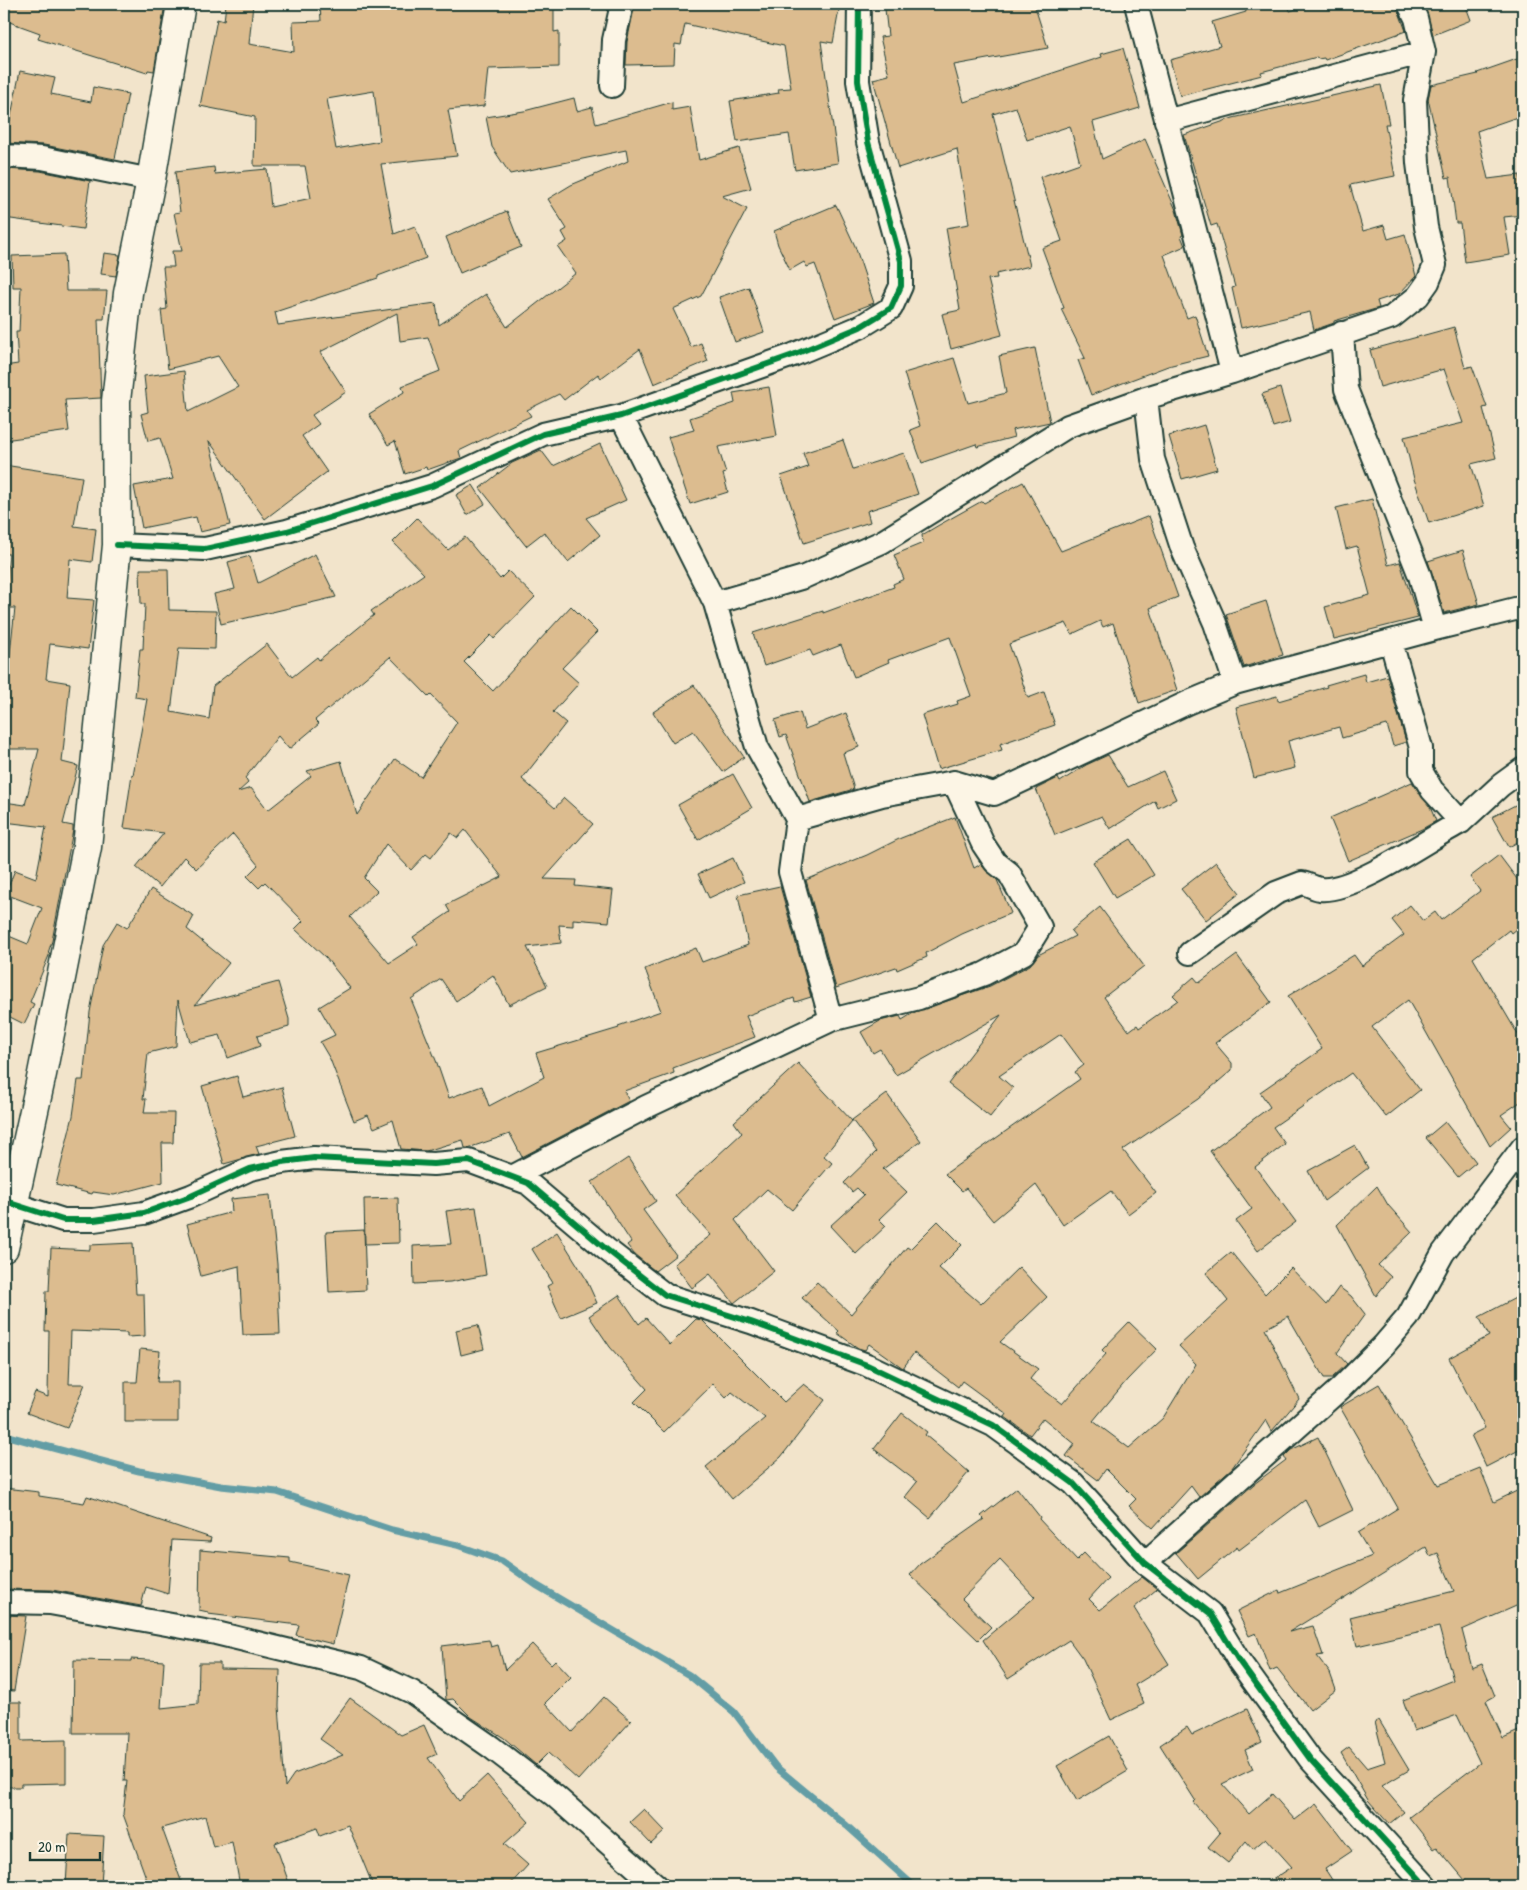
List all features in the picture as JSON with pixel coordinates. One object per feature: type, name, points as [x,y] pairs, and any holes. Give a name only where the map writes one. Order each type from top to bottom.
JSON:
[{"type":"main road","points":[[4,1248],[8,1201],[42,1074],[87,847],[117,545],[116,400],[128,293],[151,180],[181,4]]},
{"type":"street","points":[[612,86],[614,40],[622,4]]},
{"type":"street","points":[[117,545],[205,549],[287,531],[432,486],[543,434],[620,416],[793,355],[860,327],[891,308],[901,286],[900,261],[868,142],[858,81],[859,4]]},
{"type":"street","points":[[1136,4],[1232,372]]},
{"type":"street","points":[[715,603],[804,577],[882,542],[1068,426],[1146,398],[1232,372],[1392,317],[1418,296],[1428,282],[1435,265],[1426,228],[1417,145],[1415,100],[1424,52],[1416,18],[1409,4]]},
{"type":"street","points":[[1166,121],[1424,52]]},
{"type":"street","points":[[4,156],[42,158],[151,180]]},
{"type":"street","points":[[1342,333],[1346,389],[1417,567],[1435,629]]},
{"type":"street","points":[[1146,398],[1153,459],[1182,548],[1215,623],[1235,683]]},
{"type":"street","points":[[620,416],[715,603],[757,747],[797,819],[790,872],[831,1020]]},
{"type":"street","points":[[797,819],[882,795],[954,782],[994,794],[1187,703],[1235,683],[1523,607]]},
{"type":"street","points":[[1391,642],[1421,748],[1421,771],[1432,790],[1461,822]]},
{"type":"street","points":[[1190,953],[1276,894],[1302,883],[1320,889],[1338,887],[1386,867],[1438,834],[1461,822],[1501,785],[1523,769]]},
{"type":"street","points":[[512,1177],[646,1107],[831,1020],[918,998],[984,974],[1024,953],[1040,927],[1009,873],[995,862],[983,844],[954,782]]},
{"type":"street","points":[[1144,1563],[1342,1388],[1384,1346],[1408,1317],[1443,1253],[1523,1147]]},
{"type":"street","points":[[8,1201],[63,1220],[94,1220],[144,1213],[192,1196],[250,1169],[314,1158],[433,1164],[469,1161],[528,1183],[606,1249],[665,1295],[751,1322],[868,1365],[993,1425],[1073,1483],[1144,1563],[1210,1613],[1238,1661],[1310,1759],[1426,1886]]},
{"type":"street","points":[[4,1602],[50,1603],[216,1633],[361,1668],[412,1692],[491,1747],[555,1796],[657,1886]]},
{"type":"building","points":[[4,4],[165,4],[154,71],[148,70],[147,73],[38,39],[40,33],[4,20]]},
{"type":"building","points":[[226,4],[253,4],[249,44],[294,52],[293,22],[321,21],[320,5],[554,4],[554,32],[559,31],[559,67],[488,69],[484,106],[448,110],[457,156],[381,164],[394,234],[415,226],[426,258],[378,276],[378,278],[275,312],[278,325],[436,303],[439,325],[486,294],[507,327],[576,273],[558,247],[567,241],[562,232],[567,229],[548,199],[571,185],[628,161],[626,150],[510,174],[492,147],[486,117],[524,111],[574,98],[577,111],[592,107],[596,124],[672,102],[672,110],[690,107],[699,160],[739,148],[751,188],[722,196],[747,209],[701,296],[673,309],[691,347],[701,343],[708,361],[654,384],[640,349],[601,378],[598,374],[564,400],[559,394],[527,410],[531,416],[459,451],[461,458],[427,470],[426,467],[405,474],[395,441],[388,445],[369,414],[404,392],[402,386],[440,371],[428,337],[400,341],[397,313],[320,352],[346,392],[312,415],[319,424],[302,436],[327,472],[265,519],[209,441],[230,525],[200,532],[196,517],[142,528],[134,486],[173,479],[160,438],[148,441],[141,414],[148,412],[144,376],[184,371],[188,412],[238,387],[218,356],[168,369],[161,310],[167,309],[163,267],[174,267],[172,251],[182,251],[174,213],[180,212],[175,172],[214,167],[215,174],[267,169],[271,207],[311,198],[305,166],[254,166],[255,117],[200,106],[217,19],[224,21]],"holes":[[[374,91],[380,141],[336,149],[327,99]]]},
{"type":"building","points":[[635,4],[757,4],[778,9],[779,4],[840,4],[833,43],[821,41],[838,163],[795,170],[789,134],[737,142],[730,101],[779,93],[778,89],[791,88],[784,46],[685,24],[681,45],[675,44],[674,64],[626,65],[627,42]]},
{"type":"building","points":[[923,4],[1034,4],[1048,48],[954,65],[964,102],[1102,57],[1101,54],[1123,48],[1140,108],[1093,122],[1102,159],[1145,139],[1176,210],[1185,246],[1164,255],[1187,318],[1195,315],[1208,356],[1168,366],[1091,395],[1078,360],[1085,358],[1061,309],[1064,308],[1042,248],[1062,241],[1040,177],[1080,163],[1070,126],[1027,140],[1016,107],[993,114],[1030,266],[996,274],[997,278],[988,279],[1002,335],[951,349],[942,314],[960,310],[946,228],[969,224],[957,149],[898,168],[873,79],[889,75],[880,37],[888,36],[885,9]]},
{"type":"building","points":[[1244,4],[1288,4],[1290,11],[1312,4],[1396,4],[1406,31],[1325,60],[1324,58],[1318,59],[1317,57],[1261,72],[1262,75],[1180,96],[1170,60],[1220,46],[1212,22],[1246,12]]},
{"type":"building","points":[[1424,4],[1465,4],[1471,20],[1433,35]]},
{"type":"building","points":[[1517,59],[1523,76],[1523,115],[1477,131],[1488,179],[1520,175],[1523,215],[1504,217],[1510,255],[1465,262],[1460,223],[1456,223],[1450,177],[1446,178],[1428,99],[1431,85],[1478,74]]},
{"type":"building","points":[[20,71],[55,78],[51,94],[91,102],[93,87],[128,94],[115,159],[44,145],[4,143],[4,120],[10,121]]},
{"type":"building","points":[[1381,85],[1389,124],[1385,124],[1395,176],[1350,185],[1363,231],[1384,225],[1388,239],[1405,234],[1416,276],[1399,294],[1377,301],[1379,308],[1334,321],[1334,323],[1314,330],[1310,312],[1241,328],[1232,288],[1235,287],[1217,224],[1211,226],[1184,135],[1233,118]]},
{"type":"building","points":[[4,169],[40,171],[90,181],[83,229],[4,218]]},
{"type":"building","points":[[836,205],[855,246],[874,303],[835,318],[815,264],[807,267],[804,262],[790,270],[778,245],[774,231]]},
{"type":"building","points":[[507,211],[521,247],[460,273],[446,237]]},
{"type":"building","points":[[104,253],[120,255],[116,276],[101,274]]},
{"type":"building","points":[[64,254],[66,291],[107,291],[104,319],[98,319],[101,398],[65,400],[69,431],[4,440],[4,366],[18,364],[16,332],[19,332],[21,287],[13,287],[12,256]]},
{"type":"building","points":[[749,287],[764,332],[735,342],[719,297]]},
{"type":"building","points":[[1454,327],[1465,368],[1472,366],[1487,407],[1483,408],[1496,458],[1471,464],[1484,506],[1429,523],[1414,479],[1404,437],[1463,423],[1444,369],[1380,387],[1370,350]]},
{"type":"building","points":[[1035,348],[1050,422],[1012,430],[1014,437],[977,447],[976,444],[922,463],[910,430],[920,426],[904,373],[954,358],[968,403],[1006,393],[999,356]]},
{"type":"building","points":[[769,387],[777,436],[718,447],[726,473],[723,474],[728,492],[690,504],[668,437],[694,430],[690,418],[735,403],[733,393]]},
{"type":"building","points":[[1280,388],[1290,422],[1273,427],[1262,394]]},
{"type":"building","points":[[1204,425],[1217,469],[1182,479],[1169,436]]},
{"type":"building","points":[[843,440],[853,469],[904,453],[918,494],[867,511],[870,522],[804,543],[781,476],[808,467],[803,453]]},
{"type":"building","points":[[600,444],[626,500],[586,518],[600,535],[568,562],[544,532],[526,546],[480,488],[512,463],[541,450],[553,466]]},
{"type":"building","points":[[4,465],[82,477],[74,526],[96,529],[92,562],[70,559],[67,598],[94,600],[88,649],[50,644],[46,679],[70,683],[62,762],[78,766],[63,824],[73,826],[73,830],[52,941],[48,953],[50,953],[30,1002],[34,1004],[24,1024],[4,1014],[4,934],[28,944],[42,908],[5,894],[15,870],[36,878],[46,827],[4,822],[4,802],[25,805],[39,749],[4,749],[4,707],[15,608],[4,608],[9,554],[4,554]]},
{"type":"building","points":[[1023,482],[1061,551],[1149,516],[1178,597],[1150,608],[1177,690],[1139,703],[1113,623],[1103,627],[1100,621],[1072,634],[1066,623],[1009,644],[1028,698],[1044,692],[1055,725],[1000,744],[1002,750],[938,769],[922,715],[958,704],[957,701],[971,696],[950,637],[888,660],[889,662],[854,677],[841,645],[813,656],[810,650],[764,666],[753,633],[823,611],[823,613],[894,587],[893,584],[904,579],[894,555],[923,543],[922,535],[939,525],[982,501],[984,503]]},
{"type":"building","points":[[473,485],[485,504],[467,515],[456,495]]},
{"type":"building","points":[[1372,499],[1388,565],[1400,562],[1418,618],[1334,639],[1325,607],[1370,595],[1357,546],[1346,549],[1336,508]]},
{"type":"building","points":[[417,518],[448,550],[465,537],[500,579],[508,571],[535,597],[494,639],[491,635],[464,662],[493,691],[571,606],[597,632],[562,668],[579,683],[553,712],[566,723],[522,779],[555,808],[564,798],[593,824],[544,879],[576,880],[575,886],[613,890],[609,922],[573,919],[573,926],[559,925],[561,943],[527,947],[547,986],[509,1005],[493,975],[456,1001],[441,979],[411,999],[449,1098],[482,1086],[489,1106],[544,1077],[536,1053],[619,1028],[618,1026],[661,1011],[645,969],[696,948],[702,962],[748,945],[738,895],[780,886],[811,997],[795,1002],[794,998],[746,1016],[755,1037],[673,1068],[674,1073],[624,1091],[629,1101],[522,1157],[510,1134],[468,1148],[465,1148],[463,1140],[426,1151],[401,1149],[393,1120],[374,1128],[368,1115],[354,1121],[330,1059],[320,1042],[335,1035],[319,1007],[350,988],[326,958],[295,929],[303,921],[265,882],[259,888],[247,876],[258,865],[233,834],[196,869],[184,857],[160,887],[136,867],[164,833],[124,828],[132,774],[147,699],[135,697],[140,649],[143,649],[145,604],[141,604],[140,569],[168,569],[169,610],[216,611],[215,649],[179,648],[171,712],[209,719],[213,686],[267,644],[292,677],[317,657],[319,660],[374,615],[371,611],[424,574],[393,542]],"holes":[[[390,657],[429,697],[431,695],[457,722],[421,777],[395,759],[357,815],[341,761],[307,771],[311,776],[268,810],[251,788],[238,792],[248,783],[245,778],[278,736],[289,749],[319,724],[315,720]],[[465,830],[502,877],[446,905],[450,912],[413,937],[418,944],[389,963],[350,917],[377,891],[364,878],[386,844],[411,870],[426,854],[431,858],[451,833],[458,838]]]},
{"type":"building","points":[[1463,550],[1479,604],[1444,613],[1428,561]]},
{"type":"building","points":[[315,554],[336,597],[221,624],[214,594],[235,589],[228,562],[250,556],[258,583]]},
{"type":"building","points":[[1266,601],[1283,655],[1244,667],[1226,614]]},
{"type":"building","points":[[1364,674],[1366,682],[1387,676],[1406,742],[1393,746],[1387,725],[1342,738],[1339,727],[1288,741],[1295,768],[1254,778],[1236,707],[1277,696],[1278,701]]},
{"type":"building","points":[[694,685],[744,757],[723,772],[693,731],[673,743],[653,712]]},
{"type":"building","points":[[800,712],[805,729],[846,713],[859,747],[843,753],[854,789],[810,802],[786,735],[780,737],[775,720]]},
{"type":"building","points":[[1108,755],[1128,787],[1163,771],[1176,799],[1158,808],[1155,801],[1110,829],[1102,816],[1055,835],[1036,789],[1058,778],[1060,782],[1086,765]]},
{"type":"building","points":[[733,774],[752,808],[698,840],[678,805]]},
{"type":"building","points":[[1412,782],[1430,807],[1436,821],[1348,861],[1330,818]]},
{"type":"building","points":[[1523,801],[1523,839],[1509,847],[1492,817]]},
{"type":"building","points":[[955,817],[974,868],[981,864],[997,880],[1011,913],[962,934],[926,953],[927,957],[897,970],[896,967],[836,988],[806,880],[867,855],[901,838]]},
{"type":"building","points":[[1131,839],[1154,875],[1115,898],[1093,862]]},
{"type":"building","points":[[1499,855],[1523,887],[1523,923],[1511,933],[1509,930],[1473,958],[1523,1043],[1523,1100],[1501,1115],[1511,1127],[1490,1146],[1408,1000],[1372,1027],[1420,1090],[1386,1117],[1351,1073],[1273,1127],[1285,1144],[1255,1167],[1296,1222],[1258,1251],[1236,1221],[1252,1209],[1210,1151],[1270,1107],[1260,1092],[1322,1049],[1288,996],[1354,955],[1362,966],[1404,935],[1392,920],[1410,905],[1423,921],[1435,912],[1441,920],[1480,891],[1470,877]]},
{"type":"building","points":[[733,858],[744,882],[709,898],[698,874]]},
{"type":"building","points":[[1216,862],[1240,893],[1206,920],[1181,889]]},
{"type":"building","points":[[151,889],[194,916],[187,929],[229,963],[195,1005],[278,982],[289,1019],[289,1027],[257,1036],[260,1046],[228,1058],[220,1035],[190,1042],[178,1000],[176,1046],[148,1053],[143,1099],[146,1099],[144,1113],[174,1113],[173,1143],[162,1143],[163,1182],[114,1195],[93,1192],[92,1194],[56,1185],[73,1116],[78,1080],[83,1080],[90,1012],[103,945],[117,922],[127,928]]},
{"type":"building","points":[[1100,907],[1144,966],[1104,997],[1129,1031],[1137,1025],[1139,1028],[1178,1000],[1173,995],[1194,977],[1199,983],[1237,955],[1271,1002],[1215,1043],[1232,1063],[1232,1070],[1198,1099],[1123,1150],[1156,1193],[1128,1214],[1111,1191],[1063,1225],[1036,1185],[993,1221],[966,1188],[962,1191],[945,1174],[1080,1079],[1075,1072],[1084,1065],[1061,1034],[999,1076],[1013,1088],[990,1117],[948,1084],[1001,1015],[896,1075],[880,1049],[873,1053],[861,1032],[880,1021],[900,1016],[902,1020],[915,1012],[990,986],[1030,965],[1038,955],[1075,936],[1071,931]]},
{"type":"building","points":[[798,1063],[852,1121],[824,1156],[832,1163],[792,1210],[767,1189],[735,1220],[774,1271],[734,1303],[710,1274],[692,1288],[674,1264],[711,1235],[675,1195],[742,1133],[734,1122]]},
{"type":"building","points":[[237,1076],[243,1097],[282,1087],[295,1136],[256,1146],[259,1154],[224,1164],[202,1086]]},
{"type":"building","points":[[887,1094],[921,1141],[883,1169],[907,1192],[879,1219],[886,1226],[856,1254],[830,1226],[864,1195],[857,1188],[852,1192],[844,1183],[876,1152],[852,1120]]},
{"type":"building","points":[[1445,1122],[1476,1162],[1458,1177],[1426,1138]]},
{"type":"building","points":[[1355,1145],[1368,1168],[1324,1201],[1308,1171]]},
{"type":"building","points":[[628,1158],[656,1201],[643,1210],[676,1255],[655,1271],[634,1254],[627,1245],[631,1242],[592,1182]]},
{"type":"building","points":[[1377,1186],[1388,1205],[1412,1232],[1378,1265],[1391,1277],[1376,1296],[1337,1225]]},
{"type":"building","points":[[270,1195],[277,1264],[280,1334],[243,1335],[239,1266],[201,1276],[187,1224],[232,1212],[231,1199]]},
{"type":"building","points":[[398,1198],[399,1243],[365,1244],[364,1199]]},
{"type":"building","points":[[476,1207],[486,1275],[450,1282],[414,1284],[413,1246],[451,1244],[446,1211]]},
{"type":"building","points":[[938,1221],[962,1245],[939,1268],[981,1304],[1019,1267],[1047,1297],[1000,1342],[1038,1369],[1030,1379],[1062,1404],[1106,1354],[1102,1350],[1129,1322],[1157,1349],[1127,1380],[1093,1421],[1129,1448],[1163,1418],[1196,1364],[1179,1346],[1228,1301],[1206,1273],[1231,1252],[1265,1294],[1291,1268],[1326,1305],[1339,1287],[1351,1296],[1365,1314],[1337,1353],[1347,1364],[1332,1378],[1324,1378],[1288,1316],[1265,1329],[1299,1399],[1272,1431],[1266,1420],[1232,1468],[1199,1497],[1191,1486],[1153,1528],[1129,1506],[1136,1499],[1106,1469],[1098,1480],[1066,1456],[1075,1444],[1043,1418],[1030,1435],[1005,1417],[1007,1414],[962,1381],[958,1387],[914,1353],[903,1368],[869,1344],[865,1350],[858,1348],[837,1333],[839,1331],[802,1298],[817,1282],[851,1314],[907,1247],[910,1249]]},
{"type":"building","points":[[364,1230],[366,1290],[329,1292],[326,1232]]},
{"type":"building","points":[[557,1232],[585,1277],[597,1303],[561,1318],[547,1286],[553,1283],[532,1249]]},
{"type":"building","points":[[133,1243],[136,1294],[144,1294],[145,1336],[127,1337],[127,1333],[71,1331],[69,1384],[85,1384],[67,1428],[27,1413],[35,1392],[48,1397],[49,1331],[45,1331],[46,1291],[49,1291],[51,1248],[90,1250],[90,1245]]},
{"type":"building","points":[[1523,1294],[1523,1448],[1486,1467],[1471,1435],[1485,1428],[1449,1358],[1489,1336],[1479,1317]]},
{"type":"building","points":[[619,1295],[639,1324],[646,1318],[670,1345],[696,1319],[702,1320],[784,1402],[804,1384],[825,1400],[781,1457],[732,1499],[706,1467],[765,1418],[732,1392],[726,1398],[713,1384],[664,1432],[634,1402],[647,1389],[610,1347],[589,1316]]},
{"type":"building","points":[[478,1325],[484,1349],[461,1355],[456,1330]]},
{"type":"building","points":[[140,1349],[160,1351],[157,1382],[178,1382],[178,1422],[125,1422],[125,1382],[137,1382]]},
{"type":"building","points":[[1379,1384],[1438,1485],[1480,1468],[1494,1502],[1523,1488],[1523,1603],[1462,1630],[1472,1668],[1482,1664],[1495,1696],[1486,1701],[1503,1738],[1523,1729],[1523,1886],[1470,1886],[1437,1847],[1434,1849],[1409,1817],[1480,1763],[1457,1715],[1414,1731],[1403,1700],[1453,1680],[1439,1627],[1357,1646],[1350,1617],[1454,1591],[1438,1553],[1430,1556],[1426,1547],[1289,1632],[1313,1626],[1323,1655],[1317,1656],[1330,1673],[1336,1690],[1310,1710],[1277,1668],[1270,1671],[1256,1633],[1249,1636],[1237,1611],[1279,1590],[1280,1593],[1372,1556],[1358,1533],[1398,1508],[1340,1407]]},
{"type":"building","points":[[902,1413],[927,1432],[925,1435],[969,1472],[930,1518],[905,1497],[917,1482],[874,1449]]},
{"type":"building","points":[[1318,1437],[1353,1510],[1319,1527],[1305,1500],[1239,1550],[1237,1547],[1198,1579],[1176,1553],[1254,1484],[1286,1460],[1284,1457],[1291,1450]]},
{"type":"building","points":[[4,1488],[39,1492],[39,1496],[84,1503],[87,1496],[211,1538],[210,1542],[172,1540],[168,1594],[146,1587],[141,1606],[52,1590],[4,1589]]},
{"type":"building","points":[[1017,1488],[1040,1517],[1039,1519],[1077,1560],[1084,1553],[1108,1578],[1089,1599],[1100,1610],[1142,1577],[1157,1589],[1134,1608],[1169,1664],[1135,1685],[1144,1704],[1111,1720],[1083,1659],[1069,1640],[1008,1679],[983,1640],[1035,1597],[1000,1560],[962,1599],[991,1627],[978,1640],[910,1575],[920,1564],[984,1519],[981,1516]]},
{"type":"building","points":[[200,1550],[290,1558],[290,1562],[349,1575],[333,1644],[296,1635],[299,1625],[208,1614],[208,1612],[199,1610]]},
{"type":"building","points":[[4,1615],[26,1616],[14,1691],[4,1690]]},
{"type":"building","points":[[489,1640],[491,1647],[498,1645],[505,1670],[532,1644],[551,1664],[555,1660],[571,1677],[545,1703],[572,1732],[604,1697],[631,1721],[578,1780],[548,1753],[536,1765],[504,1738],[471,1717],[453,1699],[446,1700],[442,1646]]},
{"type":"building","points":[[131,1659],[164,1661],[161,1708],[198,1704],[199,1663],[220,1663],[220,1669],[280,1670],[279,1706],[285,1787],[294,1774],[343,1755],[320,1739],[350,1698],[401,1735],[424,1725],[437,1754],[428,1758],[459,1801],[487,1775],[529,1822],[504,1844],[528,1865],[509,1886],[373,1886],[348,1825],[320,1836],[317,1828],[275,1843],[290,1886],[240,1886],[232,1842],[213,1847],[205,1816],[162,1828],[183,1886],[149,1886],[123,1814],[127,1781],[124,1781],[127,1733],[73,1733],[74,1660],[131,1661]]},
{"type":"building","points":[[4,1702],[21,1702],[21,1741],[66,1740],[66,1783],[21,1784],[21,1787],[4,1787]]},
{"type":"building","points":[[1247,1709],[1262,1742],[1245,1750],[1253,1769],[1222,1784],[1249,1814],[1272,1794],[1295,1820],[1316,1804],[1352,1851],[1325,1869],[1336,1886],[1263,1886],[1292,1867],[1266,1838],[1253,1849],[1246,1841],[1228,1863],[1208,1847],[1220,1833],[1193,1802],[1195,1800],[1160,1745],[1187,1727],[1192,1735]]},
{"type":"building","points":[[1379,1720],[1409,1770],[1382,1786],[1404,1812],[1389,1824],[1368,1800],[1341,1753],[1349,1747],[1367,1768],[1385,1762],[1375,1722]]},
{"type":"building","points":[[1109,1736],[1128,1771],[1077,1801],[1057,1766]]},
{"type":"building","points":[[644,1809],[665,1831],[651,1844],[630,1822]]},
{"type":"building","points":[[69,1834],[104,1836],[101,1886],[66,1886]]},
{"type":"waterway","points":[[4,1435],[139,1471],[221,1486],[277,1492],[392,1530],[457,1545],[502,1561],[536,1585],[689,1675],[734,1712],[776,1767],[847,1826],[914,1886]]},
{"type":"cycle path","points":[[117,545],[205,549],[287,531],[432,486],[543,434],[621,416],[793,355],[860,327],[891,308],[901,286],[901,261],[868,142],[858,81],[859,4]]},
{"type":"cycle path","points":[[4,1197],[13,1204],[63,1220],[94,1220],[144,1213],[191,1196],[250,1169],[314,1158],[433,1164],[469,1161],[528,1183],[606,1249],[665,1295],[751,1322],[867,1365],[993,1425],[1073,1483],[1145,1563],[1210,1613],[1239,1661],[1310,1759],[1426,1886]]}]
